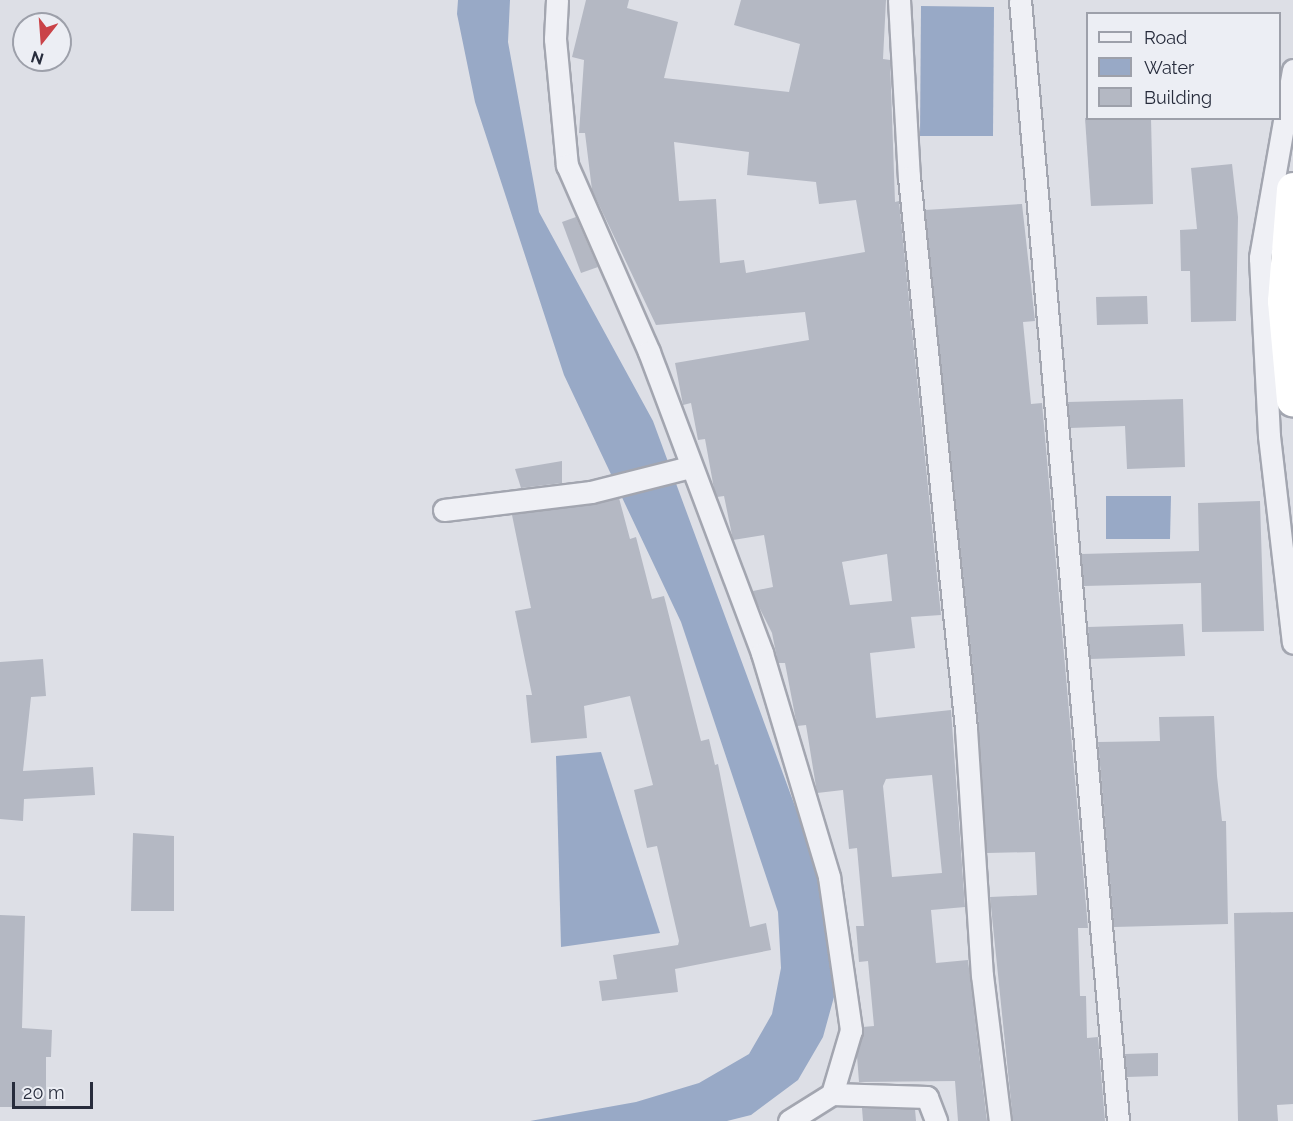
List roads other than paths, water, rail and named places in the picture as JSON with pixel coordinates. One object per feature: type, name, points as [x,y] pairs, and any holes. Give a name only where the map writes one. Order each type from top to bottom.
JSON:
[{"type":"highway","points":[[1293,189],[1284,301],[1293,400]]},
{"type":"street","points":[[557,0],[555,39],[567,165],[649,352],[684,469],[762,653],[829,877],[851,1030],[832,1094]]},
{"type":"street","points":[[899,0],[909,177],[966,729],[982,975],[1000,1121]]},
{"type":"street","points":[[1020,0],[1118,1121]]},
{"type":"street","points":[[1293,70],[1260,258],[1269,436],[1293,643]]},
{"type":"street","points":[[444,510],[603,489],[684,469]]},
{"type":"street","points":[[789,1121],[832,1094],[927,1097],[936,1121]]},
{"type":"water","points":[[458,0],[510,0],[508,42],[539,212],[653,421],[806,836],[826,908],[834,997],[823,1037],[798,1080],[751,1115],[727,1121],[530,1121],[636,1102],[699,1083],[749,1054],[772,1014],[781,968],[778,912],[681,622],[564,375],[475,102],[457,14]]},
{"type":"water","points":[[921,6],[994,7],[993,136],[920,136]]},
{"type":"water","points":[[1106,496],[1171,496],[1170,539],[1106,539]]},
{"type":"water","points":[[601,752],[660,933],[561,947],[556,756]]}]
